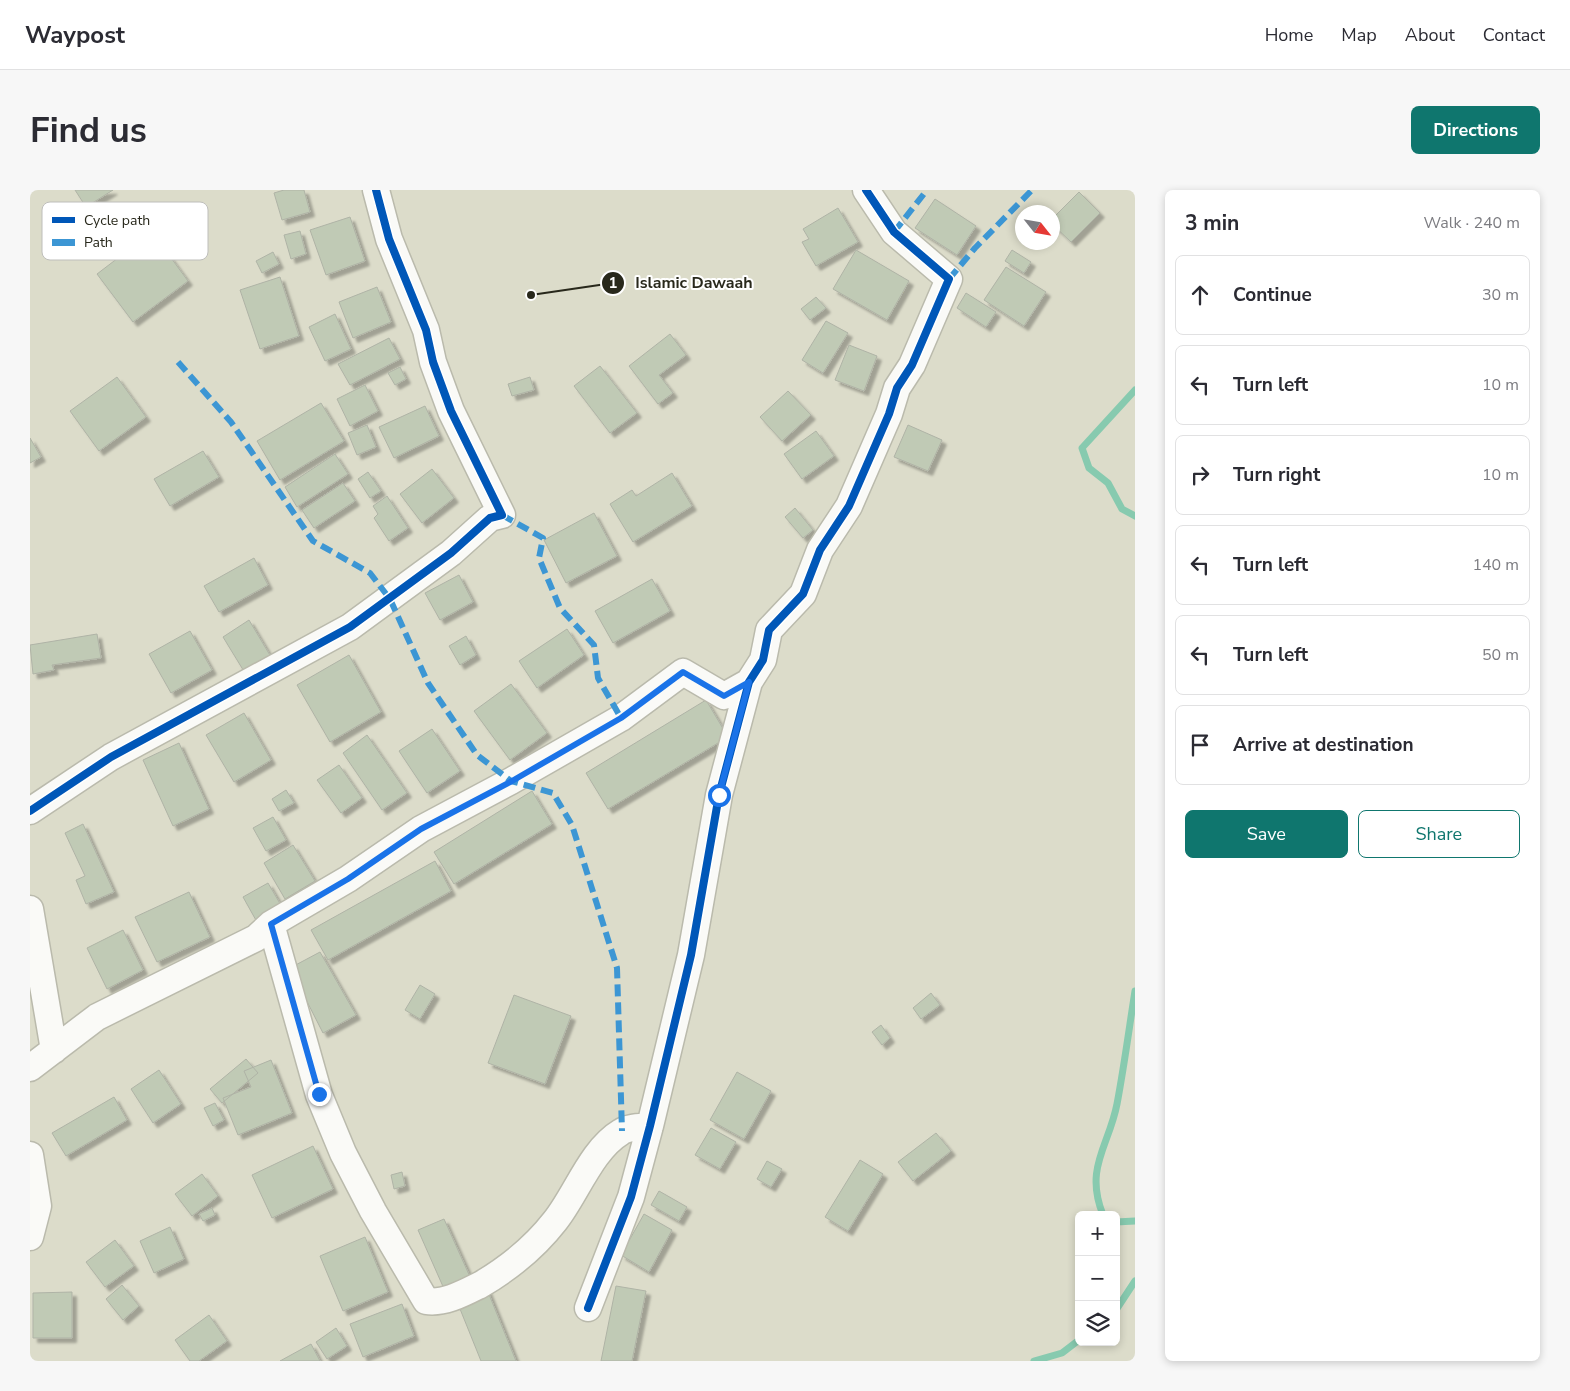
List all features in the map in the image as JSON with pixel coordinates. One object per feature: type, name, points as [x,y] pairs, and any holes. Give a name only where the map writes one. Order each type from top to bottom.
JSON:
[{"type":"street","points":[[30,811],[111,757],[350,627],[451,553],[490,518],[502,515],[452,412],[433,362],[426,330],[389,239],[376,190]]},
{"type":"street","points":[[588,1308],[631,1197],[650,1126],[691,955],[719,795],[749,682],[763,660],[769,630],[803,594],[820,550],[849,506],[889,414],[897,388],[912,365],[949,279],[894,232],[866,190]]},
{"type":"street","points":[[30,1068],[97,1017],[256,938],[271,924],[348,879],[421,829],[512,781],[621,718],[683,672],[724,696],[749,682]]},
{"type":"street","points":[[30,909],[54,1050]]},
{"type":"street","points":[[271,924],[319,1094],[343,1153],[373,1211],[426,1301],[441,1301],[470,1290],[508,1268],[530,1250],[556,1220],[608,1142],[622,1131],[650,1126]]},
{"type":"street","points":[[30,1155],[38,1206],[30,1237]]},
{"type":"building","points":[[75,190],[113,190],[94,202],[83,202]]},
{"type":"building","points":[[284,190],[304,190],[310,212],[282,220],[274,193]]},
{"type":"building","points":[[1079,192],[1100,213],[1071,242],[1060,232],[1060,211]]},
{"type":"building","points":[[935,199],[976,226],[957,255],[915,228]]},
{"type":"building","points":[[838,208],[858,242],[816,266],[802,242],[809,239],[803,229]]},
{"type":"building","points":[[350,217],[365,261],[326,275],[310,230]]},
{"type":"building","points":[[300,231],[306,254],[291,259],[284,235]]},
{"type":"building","points":[[856,250],[909,281],[887,320],[833,289]]},
{"type":"building","points":[[1012,250],[1031,262],[1024,273],[1005,261]]},
{"type":"building","points":[[273,252],[279,264],[262,273],[256,261]]},
{"type":"building","points":[[115,260],[173,260],[188,281],[133,322],[97,274]]},
{"type":"building","points":[[1006,267],[1046,292],[1024,326],[984,300]]},
{"type":"building","points":[[280,277],[299,336],[260,349],[240,290]]},
{"type":"building","points":[[377,287],[391,322],[353,338],[339,302]]},
{"type":"building","points":[[966,293],[996,312],[986,327],[957,308]]},
{"type":"building","points":[[816,297],[826,308],[810,320],[801,309]]},
{"type":"building","points":[[335,314],[351,349],[325,361],[309,327]]},
{"type":"building","points":[[826,321],[848,333],[823,373],[802,360]]},
{"type":"building","points":[[670,334],[686,355],[659,375],[673,393],[658,404],[629,366]]},
{"type":"building","points":[[389,338],[400,359],[350,385],[338,364]]},
{"type":"building","points":[[849,345],[877,356],[864,391],[835,380]]},
{"type":"building","points":[[600,366],[637,413],[610,433],[574,386]]},
{"type":"building","points":[[400,367],[406,379],[395,385],[388,373]]},
{"type":"building","points":[[117,377],[146,417],[99,451],[70,411]]},
{"type":"building","points":[[530,377],[534,390],[512,396],[508,384]]},
{"type":"building","points":[[365,385],[378,411],[350,426],[337,399]]},
{"type":"building","points":[[788,391],[811,415],[782,441],[760,417]]},
{"type":"building","points":[[321,403],[344,441],[280,480],[257,441]]},
{"type":"building","points":[[425,406],[439,436],[394,458],[379,427]]},
{"type":"building","points":[[367,425],[376,447],[357,455],[348,433]]},
{"type":"building","points":[[908,425],[942,440],[928,471],[894,457]]},
{"type":"building","points":[[816,431],[834,456],[802,479],[784,454]]},
{"type":"building","points":[[30,438],[41,457],[30,463]]},
{"type":"building","points":[[203,451],[219,477],[170,506],[154,479]]},
{"type":"building","points":[[335,454],[348,474],[297,507],[285,487]]},
{"type":"building","points":[[432,469],[454,498],[422,523],[400,494]]},
{"type":"building","points":[[368,472],[381,491],[370,498],[358,479]]},
{"type":"building","points":[[672,473],[692,506],[633,542],[610,504],[632,490],[636,496]]},
{"type":"building","points":[[343,483],[355,501],[314,528],[302,510]]},
{"type":"building","points":[[387,496],[408,528],[389,541],[374,518],[378,514],[373,506]]},
{"type":"building","points":[[795,508],[813,530],[803,538],[785,517]]},
{"type":"building","points":[[594,513],[617,556],[566,583],[544,540]]},
{"type":"building","points":[[254,558],[268,585],[219,612],[204,586]]},
{"type":"building","points":[[459,575],[473,602],[440,620],[425,593]]},
{"type":"building","points":[[652,579],[670,611],[613,643],[595,611]]},
{"type":"building","points":[[249,620],[271,657],[245,673],[223,637]]},
{"type":"building","points":[[567,629],[584,655],[537,688],[519,661]]},
{"type":"building","points":[[190,631],[212,670],[171,693],[149,654]]},
{"type":"building","points":[[97,634],[101,658],[52,665],[54,670],[33,674],[30,645]]},
{"type":"building","points":[[466,636],[476,655],[460,665],[449,646]]},
{"type":"building","points":[[349,655],[381,712],[330,742],[297,685]]},
{"type":"building","points":[[511,684],[547,733],[510,760],[474,711]]},
{"type":"building","points":[[706,700],[728,737],[608,809],[586,773]]},
{"type":"building","points":[[244,713],[271,760],[234,782],[206,735]]},
{"type":"building","points":[[432,729],[460,771],[427,793],[399,751]]},
{"type":"building","points":[[367,735],[407,793],[382,810],[343,753]]},
{"type":"building","points":[[179,743],[209,809],[173,826],[143,760]]},
{"type":"building","points":[[339,765],[362,798],[341,813],[317,780]]},
{"type":"building","points":[[286,790],[294,803],[279,811],[272,799]]},
{"type":"building","points":[[532,791],[552,824],[454,884],[434,852]]},
{"type":"building","points":[[273,817],[286,840],[266,851],[253,828]]},
{"type":"building","points":[[83,824],[114,892],[86,904],[76,880],[85,876],[65,833]]},
{"type":"building","points":[[293,845],[315,881],[285,899],[264,863]]},
{"type":"building","points":[[435,861],[451,891],[328,960],[311,930]]},
{"type":"building","points":[[268,883],[282,907],[257,922],[243,897]]},
{"type":"building","points":[[189,892],[210,937],[157,962],[135,917]]},
{"type":"building","points":[[123,930],[143,970],[107,989],[87,948]]},
{"type":"building","points":[[320,952],[356,1015],[323,1033],[290,968]]},
{"type":"building","points":[[420,985],[435,994],[420,1019],[405,1010]]},
{"type":"building","points":[[931,993],[940,1005],[921,1019],[913,1008]]},
{"type":"building","points":[[514,995],[571,1016],[545,1084],[488,1063]]},
{"type":"building","points":[[881,1025],[890,1038],[882,1045],[872,1032]]},
{"type":"building","points":[[246,1059],[258,1073],[222,1103],[210,1089]]},
{"type":"building","points":[[271,1060],[292,1113],[238,1135],[223,1098],[251,1087],[244,1071]]},
{"type":"building","points":[[159,1070],[181,1104],[153,1123],[131,1089]]},
{"type":"building","points":[[737,1072],[771,1091],[744,1139],[710,1120]]},
{"type":"building","points":[[114,1097],[127,1120],[66,1156],[52,1133]]},
{"type":"building","points":[[215,1103],[224,1120],[213,1126],[204,1108]]},
{"type":"building","points":[[711,1128],[736,1142],[720,1169],[695,1155]]},
{"type":"building","points":[[936,1133],[951,1151],[913,1181],[898,1162]]},
{"type":"building","points":[[313,1146],[333,1189],[272,1218],[252,1175]]},
{"type":"building","points":[[860,1160],[883,1174],[848,1231],[825,1217]]},
{"type":"building","points":[[767,1161],[782,1169],[771,1187],[757,1179]]},
{"type":"building","points":[[402,1172],[405,1186],[394,1189],[391,1175]]},
{"type":"building","points":[[202,1174],[218,1196],[192,1216],[175,1194]]},
{"type":"building","points":[[659,1191],[687,1207],[679,1221],[651,1205]]},
{"type":"building","points":[[212,1208],[215,1215],[203,1221],[199,1214]]},
{"type":"building","points":[[644,1214],[672,1230],[649,1272],[621,1255]]},
{"type":"building","points":[[444,1219],[471,1279],[445,1291],[418,1230]]},
{"type":"building","points":[[170,1227],[184,1259],[154,1273],[140,1241]]},
{"type":"building","points":[[365,1237],[388,1292],[343,1311],[320,1256]]},
{"type":"building","points":[[115,1240],[134,1266],[105,1287],[86,1262]]},
{"type":"building","points":[[122,1285],[139,1306],[123,1320],[106,1299]]},
{"type":"building","points":[[616,1286],[646,1291],[632,1361],[601,1361]]},
{"type":"building","points":[[486,1287],[516,1361],[481,1361],[456,1299]]},
{"type":"building","points":[[72,1292],[72,1338],[33,1338],[33,1293]]},
{"type":"building","points":[[402,1304],[414,1336],[363,1357],[350,1324]]},
{"type":"building","points":[[209,1315],[227,1341],[199,1361],[190,1361],[175,1340]]},
{"type":"building","points":[[336,1328],[347,1346],[327,1359],[316,1342]]},
{"type":"building","points":[[311,1344],[320,1361],[280,1361]]},
{"type":"waterway","points":[[1135,390],[1082,448],[1089,468],[1108,483],[1122,509],[1135,516]]},
{"type":"waterway","points":[[1102,1211],[1096,1184],[1097,1170],[1117,1104],[1135,991]]},
{"type":"waterway","points":[[1120,1222],[1135,1221]]},
{"type":"waterway","points":[[1120,1304],[1135,1281]]},
{"type":"waterway","points":[[1034,1361],[1062,1353],[1075,1343]]},
{"type":"marked path","points":[[894,232],[927,190]]},
{"type":"marked path","points":[[949,279],[975,248],[1032,190]]},
{"type":"marked path","points":[[178,362],[231,422],[313,541],[370,573],[390,599],[428,683],[477,755],[511,781],[553,793],[572,825],[617,968],[622,1131]]},
{"type":"marked path","points":[[502,515],[543,538],[539,558],[560,608],[594,645],[598,678],[621,718]]},
{"type":"cycle path","points":[[30,811],[111,757],[350,627],[451,553],[490,518],[502,515],[451,411],[433,362],[426,330],[389,239],[376,190]]},
{"type":"cycle path","points":[[588,1308],[631,1197],[650,1126],[691,955],[719,795],[749,682],[763,660],[769,630],[803,594],[820,550],[849,506],[889,414],[897,388],[912,365],[949,279],[894,232],[866,190]]},
{"type":"place","name":"Islamic Dawaah","points":[[531,295]]},
{"type":"route","points":[[319,1094],[271,924],[348,879],[421,829],[512,781],[621,718],[683,672],[724,696],[749,682],[719,795]]}]
